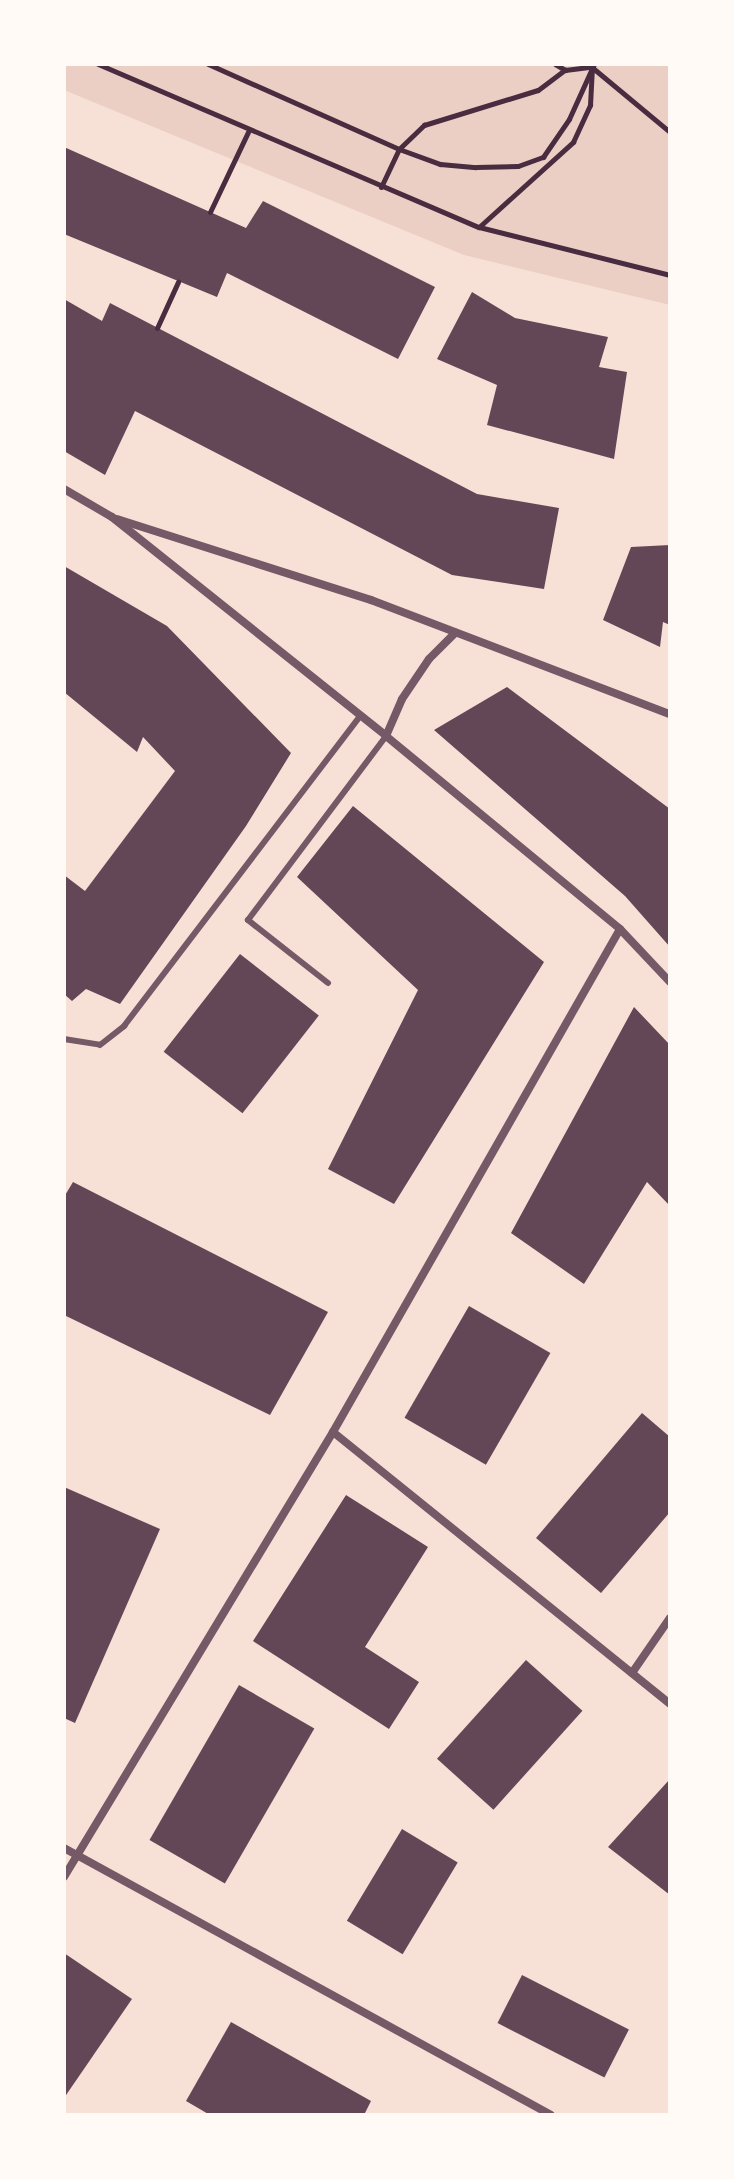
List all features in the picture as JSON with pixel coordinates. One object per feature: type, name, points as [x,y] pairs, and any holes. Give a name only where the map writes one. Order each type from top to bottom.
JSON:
[{"type":"street","points":[[64,489],[112,517],[386,736],[620,929],[670,982]]},
{"type":"street","points":[[112,517],[371,600],[670,714]]},
{"type":"street","points":[[386,736],[422,669],[455,633]]},
{"type":"street","points":[[64,1877],[333,1432],[620,929]]},
{"type":"street","points":[[333,1432],[670,1704]]},
{"type":"street","points":[[632,1673],[670,1618]]},
{"type":"street","points":[[64,1848],[551,2115]]},
{"type":"lane","points":[[64,1039],[100,1045],[124,1026],[359,717]]},
{"type":"lane","points":[[328,983],[248,920],[386,736]]},
{"type":"path","points":[[98,64],[248,132],[479,227],[670,275]]},
{"type":"path","points":[[208,64],[399,149],[440,164],[476,167],[518,166],[543,157],[569,119],[592,65]]},
{"type":"path","points":[[555,64],[565,70]]},
{"type":"path","points":[[381,187],[399,149],[424,125],[538,90],[565,70],[592,65]]},
{"type":"path","points":[[592,65],[670,132]]},
{"type":"path","points":[[479,227],[573,142],[590,105],[592,65]]},
{"type":"path","points":[[210,212],[248,132]]},
{"type":"path","points":[[157,328],[178,282]]},
{"type":"shaded area","points":[[64,64],[670,64],[670,305],[464,255],[64,90]]},
{"type":"building","points":[[64,147],[246,228],[263,201],[435,287],[398,359],[227,273],[217,297],[64,234]]},
{"type":"building","points":[[472,292],[515,318],[608,337],[599,367],[627,372],[614,459],[487,425],[497,385],[437,359]]},
{"type":"building","points":[[64,299],[102,321],[110,303],[477,494],[559,508],[544,589],[452,575],[135,411],[105,475],[64,451]]},
{"type":"building","points":[[670,545],[670,625],[663,622],[660,647],[603,620],[631,547]]},
{"type":"building","points":[[64,566],[167,626],[291,753],[246,826],[120,1004],[86,989],[72,1001],[64,994],[64,875],[85,891],[175,771],[143,737],[137,752],[64,692]]},
{"type":"building","points":[[507,687],[670,809],[670,947],[625,896],[434,730]]},
{"type":"building","points":[[353,806],[544,962],[394,1204],[328,1169],[418,990],[297,877]]},
{"type":"building","points":[[240,954],[319,1016],[242,1113],[164,1052]]},
{"type":"building","points":[[634,1007],[670,1045],[670,1206],[647,1182],[584,1284],[511,1233]]},
{"type":"building","points":[[73,1182],[328,1312],[270,1415],[64,1315],[64,1197]]},
{"type":"building","points":[[469,1306],[550,1353],[486,1465],[405,1418]]},
{"type":"building","points":[[642,1413],[670,1437],[670,1512],[601,1593],[536,1538]]},
{"type":"building","points":[[64,1487],[160,1529],[75,1723],[64,1718]]},
{"type":"building","points":[[346,1495],[428,1547],[365,1647],[419,1682],[389,1729],[253,1641]]},
{"type":"building","points":[[526,1660],[582,1711],[493,1810],[437,1759]]},
{"type":"building","points":[[239,1685],[314,1728],[225,1884],[150,1840]]},
{"type":"building","points":[[670,1779],[670,1895],[608,1847]]},
{"type":"building","points":[[402,1829],[458,1862],[403,1954],[347,1921]]},
{"type":"building","points":[[64,1953],[132,1999],[64,2098]]},
{"type":"building","points":[[522,1975],[629,2029],[604,2078],[497,2023]]},
{"type":"building","points":[[231,2022],[371,2101],[364,2115],[210,2115],[186,2101]]}]
